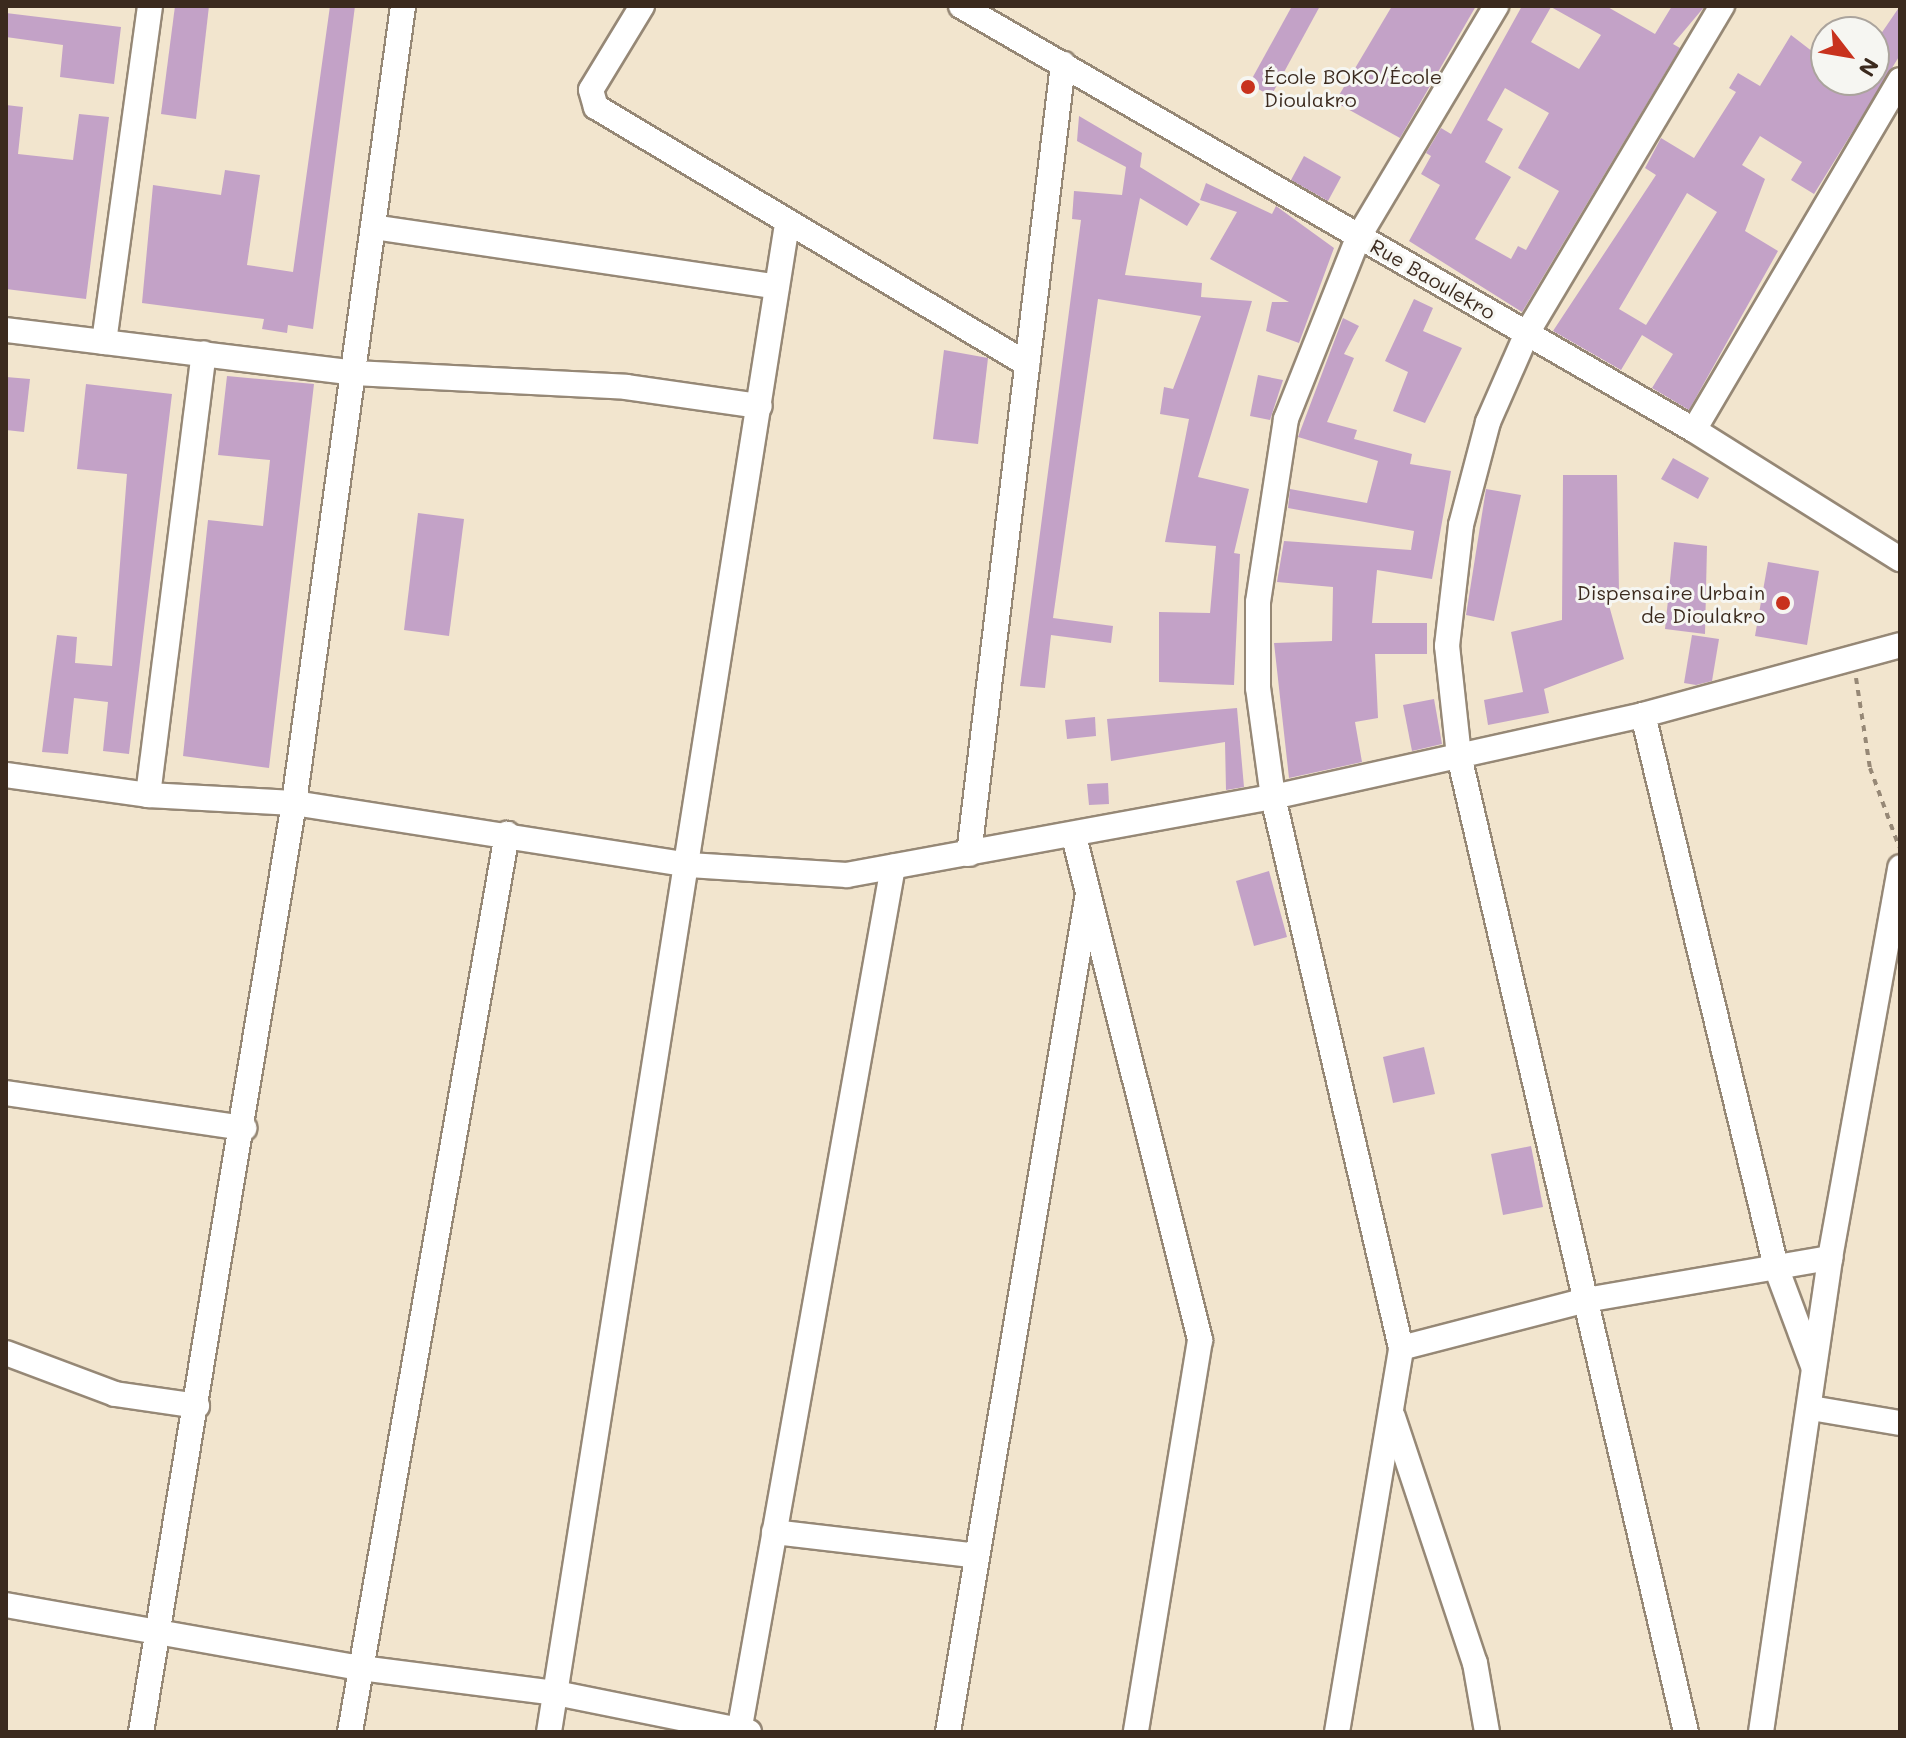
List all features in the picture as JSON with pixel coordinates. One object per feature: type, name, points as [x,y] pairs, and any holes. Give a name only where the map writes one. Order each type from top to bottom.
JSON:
[{"type":"street","points":[[104,342],[150,6]]},
{"type":"street","points":[[141,1732],[244,1128],[294,803],[403,6]]},
{"type":"street","points":[[642,6],[591,100],[787,224],[1027,364]]},
{"type":"street","name":"Rue Baoulekro","points":[[961,6],[1694,430],[1900,559]]},
{"type":"street","points":[[1337,1732],[1401,1348],[1273,797],[1258,688],[1268,513],[1286,419],[1359,236],[1496,6]]},
{"type":"street","points":[[1686,1732],[1459,756],[1447,646],[1461,525],[1488,422],[1527,333],[1722,6]]},
{"type":"street","points":[[969,854],[1063,64]]},
{"type":"street","points":[[1694,430],[1900,80]]},
{"type":"street","points":[[549,1732],[689,865],[787,224]]},
{"type":"street","points":[[373,227],[777,287]]},
{"type":"street","points":[[6,330],[354,373],[626,387],[760,406]]},
{"type":"street","points":[[148,795],[204,354]]},
{"type":"street","points":[[6,775],[148,795],[294,803],[507,834],[689,865],[847,875],[1074,836],[1273,797],[1643,715],[1900,645]]},
{"type":"street","points":[[1643,715],[1776,1267],[1815,1370]]},
{"type":"street","points":[[350,1732],[507,834]]},
{"type":"street","points":[[1074,836],[1090,885],[1200,1340],[1136,1732]]},
{"type":"street","points":[[6,1605],[361,1668],[556,1693],[742,1731],[774,1532],[893,867]]},
{"type":"street","points":[[1761,1732],[1811,1408],[1830,1258],[1900,867]]},
{"type":"street","points":[[948,1732],[1090,885]]},
{"type":"street","points":[[6,1093],[244,1128]]},
{"type":"street","points":[[1401,1348],[1586,1300],[1830,1258]]},
{"type":"street","points":[[6,1353],[115,1394],[197,1406]]},
{"type":"street","points":[[1811,1408],[1900,1423]]},
{"type":"street","points":[[1391,1413],[1475,1663],[1487,1732]]},
{"type":"street","points":[[774,1532],[977,1556]]},
{"type":"path","points":[[1853,660],[1870,768],[1900,849]]},
{"type":"building","points":[[175,6],[209,6],[196,119],[161,114]]},
{"type":"building","points":[[330,6],[355,6],[313,329],[288,325],[287,333],[262,329],[264,319],[142,303],[153,185],[221,195],[225,170],[260,175],[247,265],[293,272]]},
{"type":"building","points":[[1292,6],[1320,6],[1271,96],[1249,84]]},
{"type":"building","points":[[1392,6],[1476,6],[1400,138],[1335,102]]},
{"type":"building","points":[[1522,6],[1606,6],[1655,34],[1672,6],[1705,6],[1673,44],[1680,48],[1522,312],[1409,241],[1440,185],[1421,174],[1431,156],[1426,153],[1441,128],[1451,134]],"holes":[[[1551,7],[1601,35],[1579,69],[1531,42]],[[1505,88],[1549,113],[1518,168],[1559,191],[1526,250],[1518,246],[1511,259],[1475,239],[1511,177],[1485,162],[1503,129],[1487,120]]]},
{"type":"building","points":[[1900,6],[1900,55],[1890,71],[1890,21]]},
{"type":"building","points":[[6,13],[121,27],[114,84],[60,77],[63,45],[6,37]]},
{"type":"building","points":[[1791,35],[1810,50],[1810,96],[1875,96],[1814,194],[1791,180],[1802,162],[1760,136],[1742,165],[1765,179],[1745,231],[1778,251],[1689,410],[1652,388],[1673,354],[1642,335],[1621,370],[1553,331],[1656,175],[1645,168],[1661,138],[1694,158],[1736,92],[1729,88],[1738,73],[1760,86]],"holes":[[[1687,193],[1717,212],[1646,325],[1619,309]]]},
{"type":"building","points":[[6,105],[23,107],[18,154],[73,160],[79,114],[109,117],[86,299],[6,289]]},
{"type":"building","points":[[1079,116],[1142,153],[1140,167],[1200,204],[1187,226],[1140,198],[1125,275],[1202,283],[1201,297],[1252,301],[1198,477],[1249,489],[1234,553],[1240,554],[1234,685],[1159,682],[1159,612],[1210,613],[1216,546],[1165,542],[1189,419],[1160,414],[1164,387],[1173,389],[1201,316],[1098,299],[1053,618],[1113,626],[1111,643],[1051,635],[1045,688],[1020,686],[1081,220],[1072,219],[1074,191],[1122,195],[1126,167],[1077,141]]},
{"type":"building","points":[[1304,156],[1341,177],[1328,201],[1291,180]]},
{"type":"building","points":[[1206,183],[1272,214],[1276,206],[1334,248],[1299,343],[1266,331],[1272,302],[1289,302],[1210,259],[1237,212],[1200,200]]},
{"type":"building","points":[[1414,299],[1433,308],[1423,331],[1462,348],[1425,423],[1393,411],[1408,372],[1385,361]]},
{"type":"building","points":[[1343,318],[1359,326],[1344,354],[1354,358],[1327,422],[1357,430],[1354,439],[1412,454],[1410,464],[1451,471],[1432,579],[1377,570],[1372,623],[1427,623],[1427,654],[1375,654],[1378,718],[1355,722],[1362,762],[1289,778],[1274,643],[1332,641],[1333,587],[1277,582],[1284,541],[1411,550],[1414,531],[1288,508],[1290,489],[1367,503],[1378,461],[1298,437]]},
{"type":"building","points":[[944,350],[988,358],[978,444],[933,439]]},
{"type":"building","points":[[1258,375],[1283,380],[1270,420],[1250,416]]},
{"type":"building","points":[[227,376],[314,384],[269,768],[183,756],[208,520],[263,526],[270,460],[218,455]]},
{"type":"building","points":[[6,377],[30,379],[24,432],[6,430]]},
{"type":"building","points":[[86,384],[172,394],[129,754],[103,751],[108,702],[74,698],[68,754],[42,752],[57,635],[77,637],[75,663],[112,666],[127,474],[77,469]]},
{"type":"building","points":[[1673,458],[1709,478],[1698,499],[1661,479]]},
{"type":"building","points":[[1563,475],[1617,475],[1619,591],[1605,591],[1624,659],[1544,689],[1549,713],[1488,725],[1484,700],[1523,692],[1511,632],[1562,620]]},
{"type":"building","points":[[1486,489],[1521,495],[1494,621],[1466,615]]},
{"type":"building","points":[[418,513],[464,519],[449,636],[404,630]]},
{"type":"building","points":[[1674,542],[1707,546],[1705,634],[1665,629]]},
{"type":"building","points":[[1768,562],[1819,571],[1807,645],[1755,636]]},
{"type":"building","points":[[1692,635],[1719,639],[1712,681],[1696,685],[1684,683]]},
{"type":"building","points":[[1434,699],[1442,744],[1412,751],[1403,705]]},
{"type":"building","points":[[1237,708],[1244,787],[1226,790],[1225,742],[1111,761],[1107,719]]},
{"type":"building","points":[[1095,717],[1096,736],[1067,739],[1065,720]]},
{"type":"building","points":[[1108,783],[1109,804],[1089,805],[1087,784]]},
{"type":"building","points":[[1269,871],[1287,937],[1254,946],[1236,881]]},
{"type":"building","points":[[1424,1047],[1435,1094],[1393,1103],[1383,1057]]},
{"type":"building","points":[[1531,1146],[1543,1207],[1503,1215],[1491,1154]]},
{"type":"place","name":"École BOKO/École Dioulakro","points":[[1248,87]]},
{"type":"place","name":"Dispensaire Urbain de Dioulakro","points":[[1783,603]]}]
